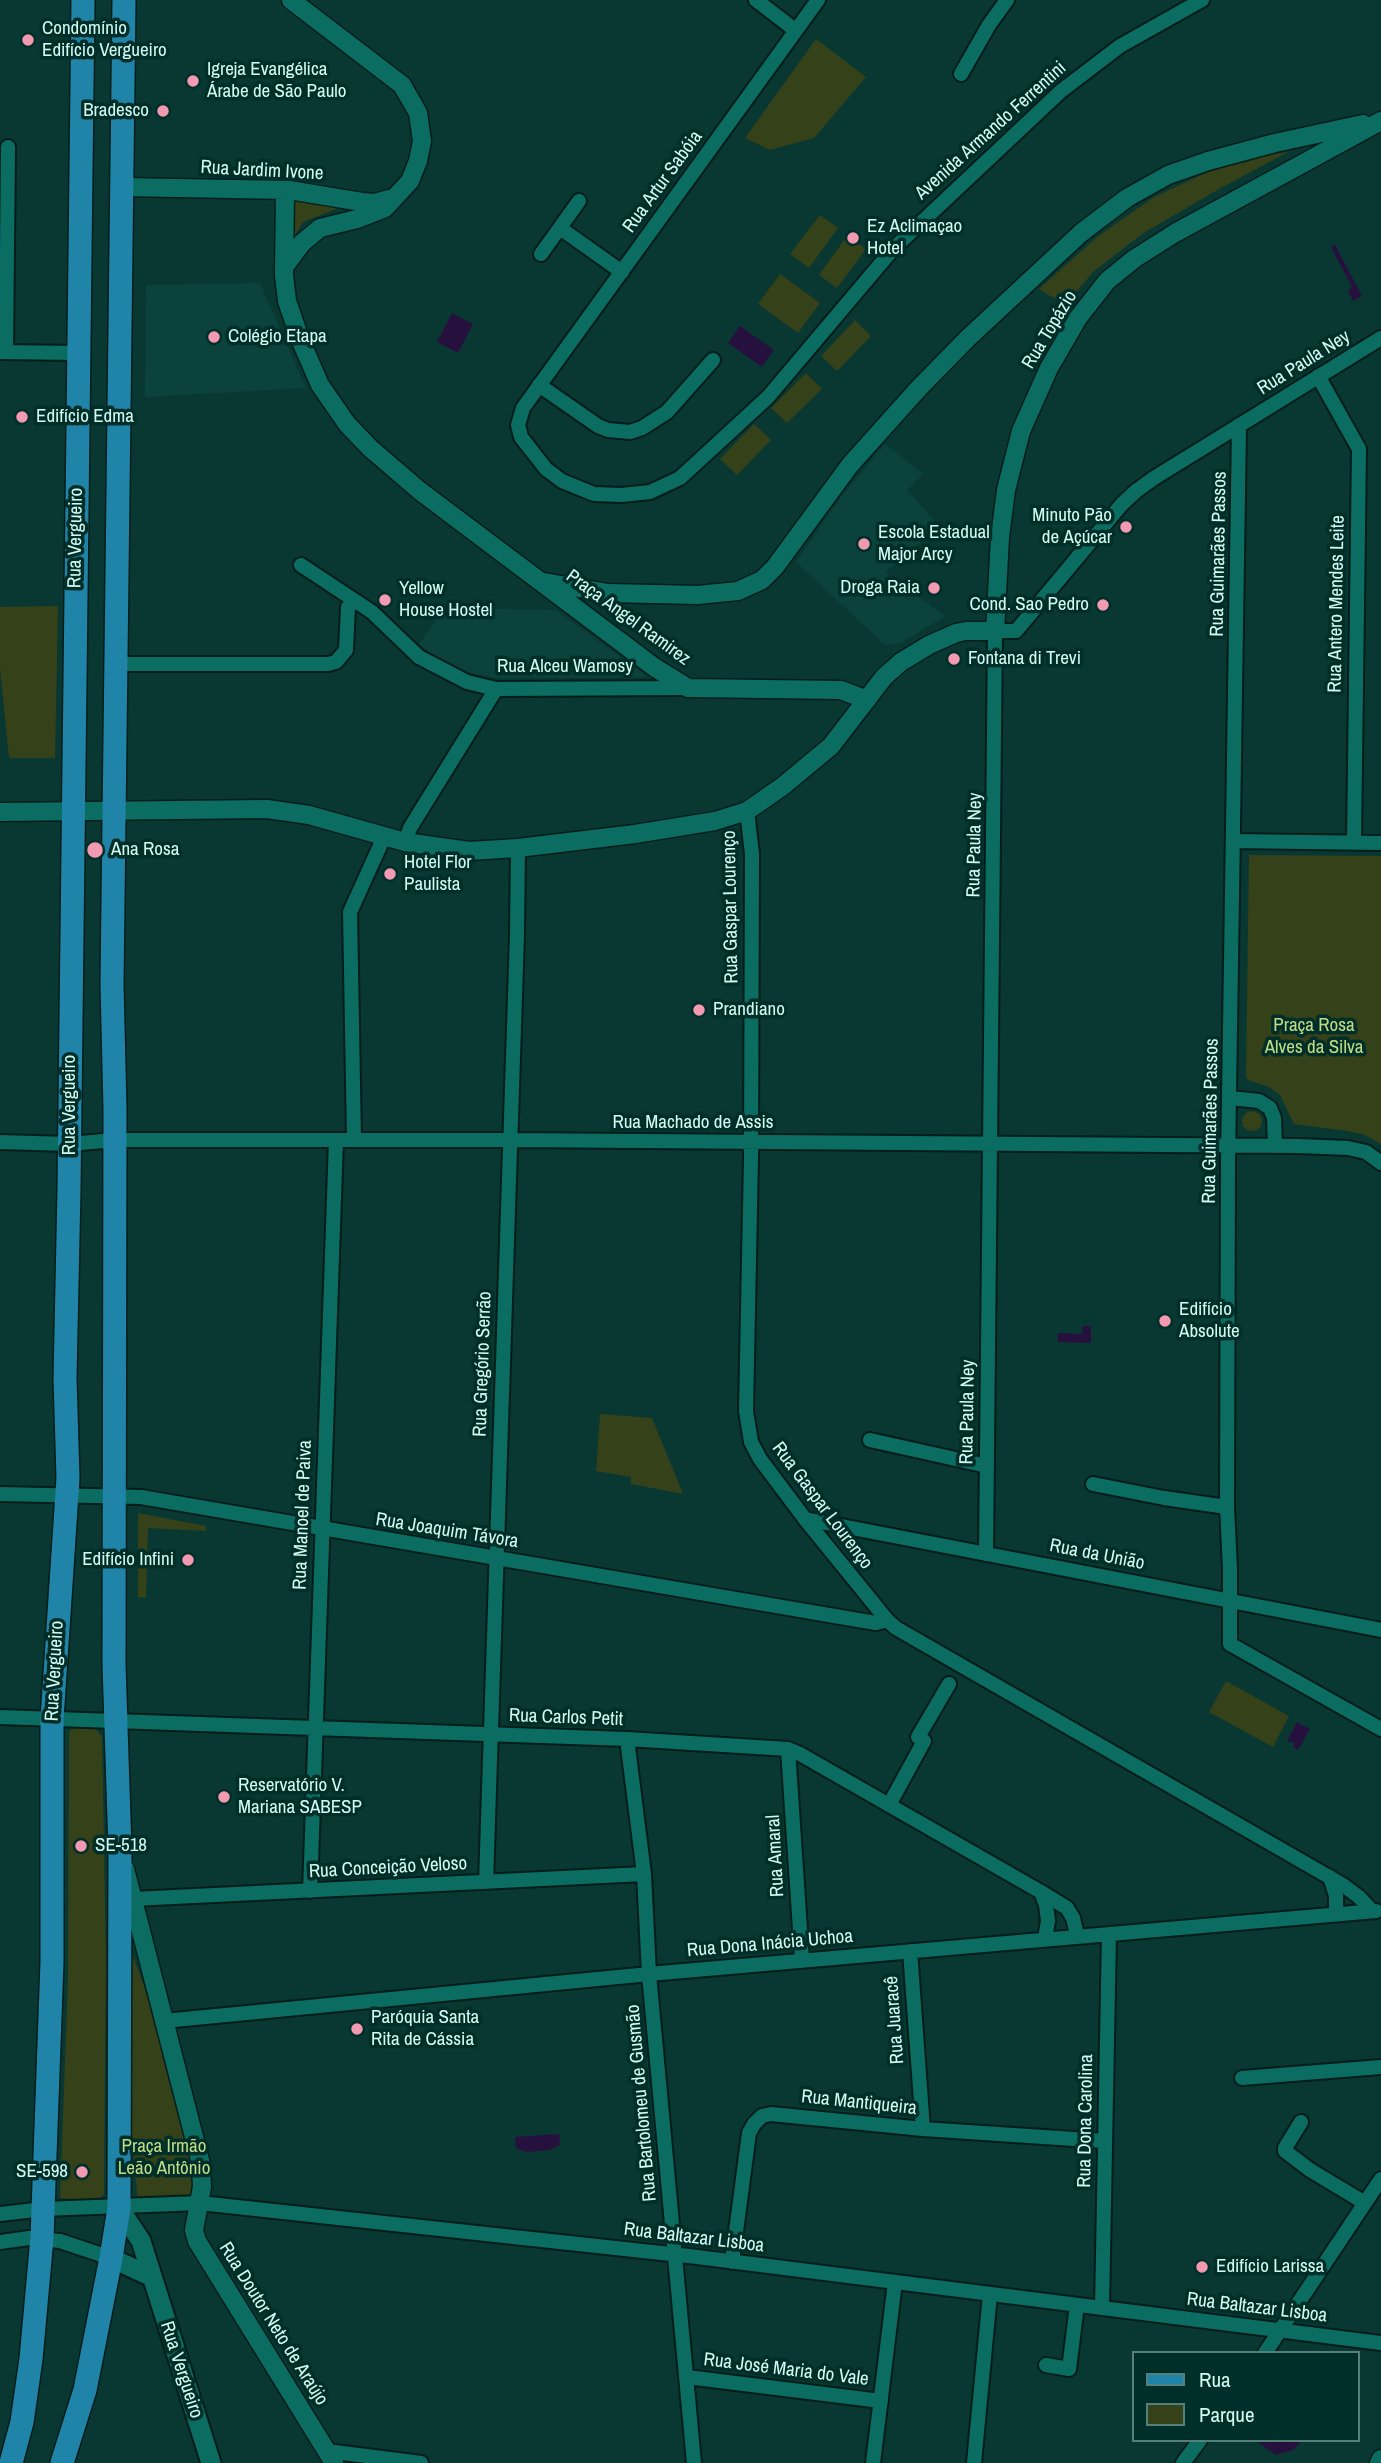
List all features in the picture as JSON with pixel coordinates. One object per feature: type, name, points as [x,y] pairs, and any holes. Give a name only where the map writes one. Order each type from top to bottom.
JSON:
[{"type":"main road","name":"Rua Vergueiro","points":[[11,2463],[22,2422],[31,2359],[42,2238],[52,1962],[52,1719],[67,1495],[65,1378],[83,0]]},
{"type":"main road","points":[[62,2463],[85,2390],[119,2208],[120,1850],[116,1720],[115,1140],[112,984],[124,0]]},
{"type":"main road","name":"Rua Vergueiro","points":[[119,2208],[141,2241],[211,2463]]},
{"type":"main road","points":[[111,2258],[152,2277]]},
{"type":"street","points":[[284,267],[302,243],[320,228],[378,212],[398,196],[410,181],[418,162],[422,141],[418,113],[402,85],[309,5],[291,0]]},
{"type":"street","points":[[756,0],[796,30]]},
{"type":"street","name":"Rua Artur Sabóia","points":[[539,385],[818,0]]},
{"type":"street","points":[[961,74],[1007,0]]},
{"type":"street","name":"Avenida Armando Ferrentini","points":[[539,385],[523,408],[518,425],[521,437],[546,468],[562,481],[594,494],[622,495],[650,492],[673,482],[768,397],[893,249],[1052,99],[1120,46],[1202,0]]},
{"type":"street","points":[[544,582],[608,593],[698,595],[738,591],[762,580],[775,567],[850,465],[910,398],[968,338],[1081,233],[1127,198],[1168,176],[1221,158],[1381,121]]},
{"type":"street","name":"Rua Topázio","points":[[995,631],[1000,537],[1007,483],[1021,432],[1035,398],[1078,318],[1107,281],[1134,259],[1175,233],[1381,121]]},
{"type":"street","points":[[1292,140],[1305,148],[1307,153],[1307,157],[1297,167]]},
{"type":"street","points":[[8,147],[3,210],[3,352],[79,353]]},
{"type":"street","name":"Rua Jardim Ivone","points":[[121,187],[285,190],[375,203],[398,196]]},
{"type":"street","name":"Praça Angel Ramirez","points":[[285,190],[284,267],[287,301],[320,384],[347,425],[420,491],[654,667],[688,688]]},
{"type":"street","points":[[541,254],[579,201]]},
{"type":"street","points":[[560,228],[622,272]]},
{"type":"street","name":"Rua Paula Ney","points":[[986,1554],[995,631],[1016,631],[1122,504],[1136,491],[1381,338]]},
{"type":"street","points":[[539,385],[598,426],[630,432],[642,428],[667,412],[713,360]]},
{"type":"street","name":"Rua Antero Mendes Leite","points":[[1318,376],[1359,449],[1354,842]]},
{"type":"street","name":"Rua Guimarães Passos","points":[[1239,425],[1228,1146],[1227,1507],[1230,1644],[1381,1730]]},
{"type":"street","name":"Rua Alceu Wamosy","points":[[301,565],[372,612],[419,657],[467,682],[496,689],[842,690],[867,700]]},
{"type":"street","points":[[116,664],[336,662],[346,650],[348,607],[355,601]]},
{"type":"street","points":[[0,812],[267,809],[309,815],[405,842],[469,851],[518,848],[715,821],[747,811],[823,753],[849,725],[884,677],[901,662],[929,645],[966,631],[995,631]]},
{"type":"street","points":[[405,842],[410,828],[496,689]]},
{"type":"street","name":"Rua Gaspar Lourenço","points":[[747,811],[752,855],[746,1393],[747,1426],[751,1442],[760,1459],[805,1519],[896,1628],[1329,1877],[1376,1911]]},
{"type":"street","points":[[354,1140],[350,912],[384,837]]},
{"type":"street","points":[[1233,841],[1381,843]]},
{"type":"street","name":"Rua Gregório Serrão","points":[[486,1882],[518,848]]},
{"type":"street","points":[[1230,1098],[1259,1101],[1270,1108],[1274,1118],[1275,1146]]},
{"type":"street","name":"Rua Machado de Assis","points":[[0,1142],[69,1144],[115,1140],[509,1140],[1275,1146],[1348,1148],[1366,1152],[1381,1163]]},
{"type":"street","name":"Rua Manoel de Paiva","points":[[310,1891],[336,1140]]},
{"type":"street","points":[[870,1440],[987,1466]]},
{"type":"street","points":[[1093,1484],[1227,1507]]},
{"type":"street","name":"Rua Joaquim Távora","points":[[0,1494],[141,1497],[876,1623],[887,1620]]},
{"type":"street","name":"Rua da União","points":[[805,1519],[1381,1630]]},
{"type":"street","points":[[889,1805],[924,1741],[918,1737],[949,1684]]},
{"type":"street","name":"Rua Carlos Petit","points":[[0,1717],[627,1739],[788,1749],[1067,1908],[1073,1918],[1077,1935]]},
{"type":"street","name":"Rua Bartolomeu de Gusmão","points":[[627,1739],[644,1874],[649,1974],[694,2463]]},
{"type":"street","name":"Rua Amaral","points":[[788,1749],[802,1960]]},
{"type":"street","points":[[120,1850],[163,2021]]},
{"type":"street","name":"Rua Conceição Veloso","points":[[133,1899],[644,1874]]},
{"type":"street","points":[[1329,1877],[1336,1896],[1336,1914]]},
{"type":"street","points":[[1041,1892],[1048,1921],[1045,1938]]},
{"type":"street","name":"Rua Dona Inácia Uchoa","points":[[163,2021],[1077,1935],[1376,1911]]},
{"type":"street","name":"Rua Dona Carolina","points":[[1102,2308],[1109,1934]]},
{"type":"street","name":"Rua Juaracê","points":[[910,1951],[923,2129]]},
{"type":"street","name":"Rua Doutor Neto de Araújo","points":[[163,2021],[201,2164],[200,2203],[194,2230],[197,2241],[330,2457]]},
{"type":"street","points":[[1242,2078],[1381,2067]]},
{"type":"street","name":"Rua Mantiqueira","points":[[732,2262],[749,2133],[762,2116],[780,2115],[923,2129],[1104,2141]]},
{"type":"street","points":[[1301,2122],[1285,2151],[1310,2170],[1366,2203]]},
{"type":"street","points":[[1266,2351],[1381,2179]]},
{"type":"street","name":"Rua Baltazar Lisboa","points":[[0,2214],[43,2209],[200,2203],[675,2255],[1381,2343]]},
{"type":"street","points":[[0,2242],[42,2238],[79,2246],[111,2258]]},
{"type":"street","points":[[873,2463],[895,2282]]},
{"type":"street","points":[[974,2463],[990,2294]]},
{"type":"street","points":[[1046,2365],[1069,2369],[1077,2305]]},
{"type":"street","name":"Rua José Maria do Vale","points":[[687,2377],[881,2401]]},
{"type":"street","points":[[1183,2463],[1199,2442]]},
{"type":"street","points":[[330,2457],[421,2463]]},
{"type":"shaded area","points":[[1335,245],[1362,296],[1353,301],[1348,290],[1352,287],[1331,247]]},
{"type":"shaded area","name":"Colégio Etapa","points":[[260,283],[306,388],[145,397],[146,285]]},
{"type":"shaded area","points":[[452,313],[473,324],[458,353],[437,342]]},
{"type":"shaded area","points":[[740,326],[774,350],[762,367],[728,343]]},
{"type":"shaded area","name":"Escola Estadual Major Arcy","points":[[885,444],[923,474],[907,490],[939,526],[885,573],[945,616],[901,643],[885,645],[796,562],[842,496]]},
{"type":"shaded area","points":[[445,608],[556,610],[645,677],[495,678],[463,671],[439,659],[419,644]]},
{"type":"shaded area","points":[[1083,1326],[1091,1326],[1091,1343],[1058,1342],[1058,1333],[1082,1334]]},
{"type":"shaded area","points":[[1297,1722],[1310,1729],[1298,1750],[1293,1747],[1295,1743],[1287,1741]]},
{"type":"shaded area","points":[[559,2134],[560,2145],[550,2150],[527,2152],[516,2148],[515,2137]]},
{"type":"shaded area","points":[[1258,2442],[1301,2442],[1293,2450],[1276,2455]]},
{"type":"green space","points":[[816,39],[866,77],[814,138],[770,150],[745,138]]},
{"type":"green space","points":[[1288,152],[1142,234],[1094,271],[1065,305],[1039,289],[1097,237],[1154,197],[1210,171],[1264,155]]},
{"type":"green space","points":[[295,198],[338,208],[303,222],[294,237],[292,200]]},
{"type":"green space","points":[[820,215],[838,228],[809,268],[790,254]]},
{"type":"green space","points":[[847,236],[866,249],[837,288],[819,275]]},
{"type":"green space","points":[[780,274],[820,303],[798,333],[758,304]]},
{"type":"green space","points":[[855,320],[871,336],[837,371],[821,356]]},
{"type":"green space","points":[[806,373],[822,389],[787,423],[771,408]]},
{"type":"green space","points":[[754,424],[771,440],[737,475],[720,459]]},
{"type":"green space","points":[[58,606],[55,758],[9,758],[0,668],[0,607]]},
{"type":"green space","name":"Praça Rosa Alves da Silva","points":[[1249,855],[1381,856],[1381,1144],[1365,1135],[1348,1131],[1294,1124],[1280,1095],[1246,1077]]},
{"type":"green space","points":[[1252,1111],[1259,1114],[1262,1121],[1259,1128],[1252,1131],[1245,1128],[1242,1121],[1245,1114]]},
{"type":"green space","points":[[600,1414],[652,1418],[683,1494],[631,1484],[631,1477],[596,1471]]},
{"type":"green space","points":[[138,1513],[206,1526],[206,1531],[148,1528],[146,1598],[138,1597]]},
{"type":"green space","points":[[1226,1681],[1289,1716],[1273,1747],[1209,1712]]},
{"type":"green space","points":[[76,1727],[96,1729],[102,1737],[106,1959],[104,2194],[98,2201],[60,2198],[68,1981],[69,1733]]},
{"type":"green space","name":"Praça Irmão Leão Antônio","points":[[130,1948],[166,2046],[196,2159],[194,2197],[138,2203],[128,2099]]},
{"type":"place","name":"Condomínio Edifício Vergueiro","points":[[28,40]]},
{"type":"place","name":"Igreja Evangélica Árabe de São Paulo","points":[[193,81]]},
{"type":"place","name":"Bradesco","points":[[163,111]]},
{"type":"place","name":"Ez Aclimaçao Hotel","points":[[853,238]]},
{"type":"place","name":"Colégio Etapa","points":[[214,337]]},
{"type":"place","name":"Edifício Edma","points":[[22,417]]},
{"type":"place","name":"Minuto Pão de Açúcar","points":[[1126,527]]},
{"type":"place","name":"Escola Estadual Major Arcy","points":[[864,544]]},
{"type":"place","name":"Droga Raia","points":[[934,588]]},
{"type":"place","name":"Yellow House Hostel","points":[[385,600]]},
{"type":"place","name":"Cond. Sao Pedro","points":[[1103,605]]},
{"type":"place","name":"Fontana di Trevi","points":[[954,659]]},
{"type":"place","name":"Ana Rosa","points":[[95,850]]},
{"type":"place","name":"Hotel Flor Paulista","points":[[390,874]]},
{"type":"place","name":"Prandiano","points":[[699,1010]]},
{"type":"place","name":"Edifício Absolute","points":[[1165,1321]]},
{"type":"place","name":"Edifício Infini","points":[[188,1560]]},
{"type":"place","name":"Reservatório V. Mariana SABESP","points":[[224,1797]]},
{"type":"place","name":"SE-518","points":[[81,1846]]},
{"type":"place","name":"Paróquia Santa Rita de Cássia","points":[[357,2029]]},
{"type":"place","name":"SE-598","points":[[82,2172]]},
{"type":"place","name":"Edifício Larissa","points":[[1202,2267]]}]
